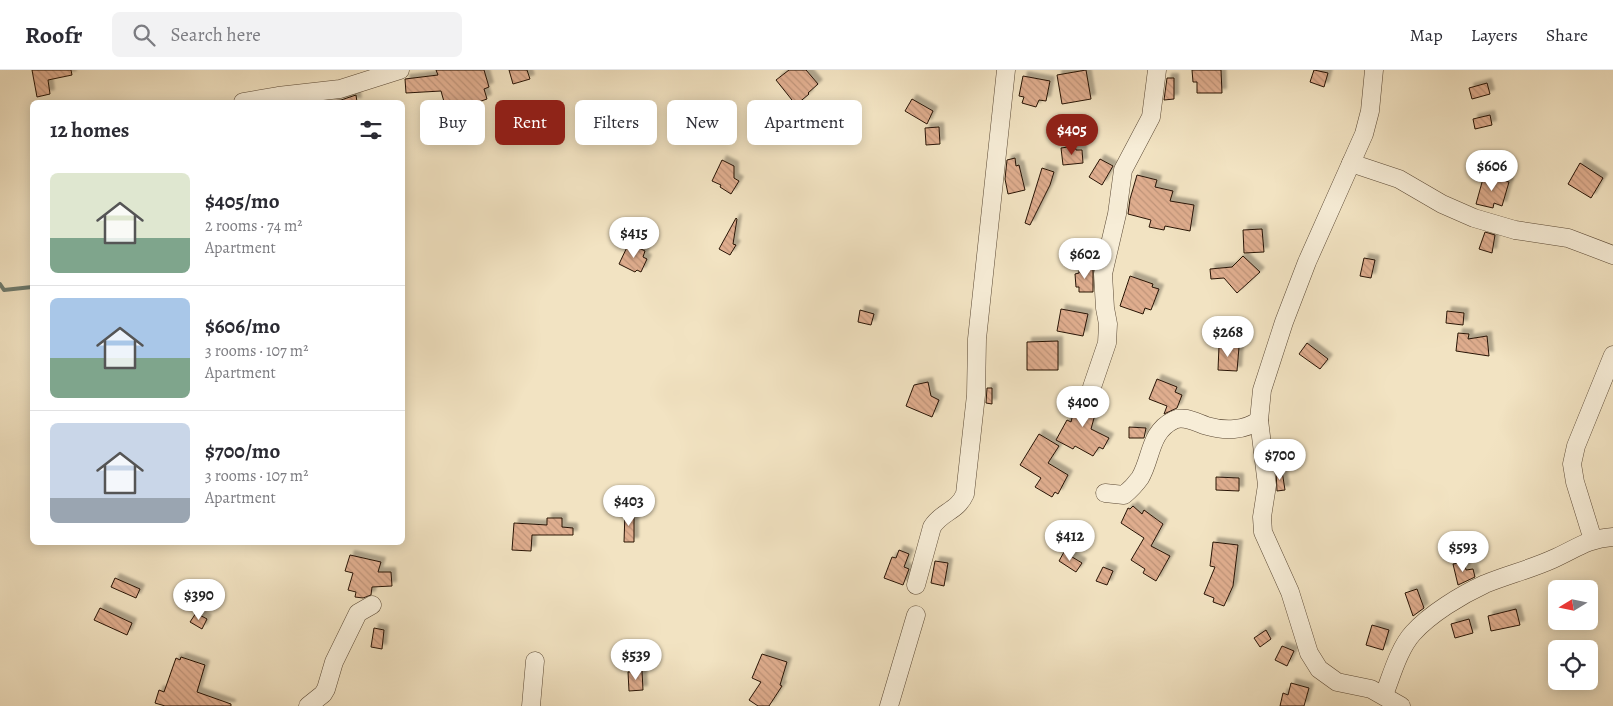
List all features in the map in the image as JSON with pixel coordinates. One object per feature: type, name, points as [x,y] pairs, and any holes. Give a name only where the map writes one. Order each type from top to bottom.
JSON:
[{"type":"street","points":[[255,100],[340,89],[400,70]]},
{"type":"street","points":[[916,585],[932,527],[937,519],[961,503],[965,494],[976,394],[980,312],[1006,70]]},
{"type":"street","points":[[1092,387],[1107,343],[1108,324],[1103,274],[1117,214],[1123,170],[1151,117],[1157,70]]},
{"type":"street","points":[[1374,70],[1368,123],[1307,262],[1284,322],[1262,390],[1259,420],[1266,485],[1262,517],[1263,532],[1290,592],[1309,653],[1318,670],[1337,682],[1371,688],[1401,706]]},
{"type":"street","points":[[1350,163],[1399,179],[1442,204],[1474,218],[1515,230],[1568,238],[1613,255]]},
{"type":"street","points":[[1593,540],[1575,482],[1572,464],[1576,446],[1613,355]]},
{"type":"street","points":[[1105,493],[1124,495],[1134,486],[1140,477],[1156,436],[1162,428],[1175,420],[1182,418],[1210,427],[1224,429],[1247,426],[1259,420]]},
{"type":"street","points":[[1384,695],[1411,635],[1420,625],[1454,601],[1485,584],[1555,558],[1593,540],[1613,537]]},
{"type":"street","points":[[308,706],[323,694],[326,689],[334,662],[358,613],[372,605]]},
{"type":"street","points":[[889,706],[916,616]]},
{"type":"street","points":[[531,706],[536,661]]},
{"type":"building","points":[[32,70],[71,70],[72,75],[48,80],[50,94],[37,97]]},
{"type":"building","points":[[436,70],[484,70],[489,87],[484,89],[487,99],[444,100],[441,91],[406,93],[405,79],[438,75]]},
{"type":"building","points":[[509,70],[527,70],[530,79],[513,84]]},
{"type":"building","points":[[789,70],[806,70],[818,84],[802,100],[792,100],[776,80]]},
{"type":"building","points":[[1086,70],[1091,99],[1062,104],[1057,75]]},
{"type":"building","points":[[1192,70],[1221,70],[1222,93],[1197,93],[1197,82],[1193,82]]},
{"type":"building","points":[[1314,70],[1328,73],[1324,87],[1310,82]]},
{"type":"building","points":[[1023,76],[1050,81],[1046,101],[1039,100],[1036,107],[1022,103],[1024,97],[1019,96]]},
{"type":"building","points":[[1167,78],[1174,78],[1174,99],[1164,100]]},
{"type":"building","points":[[1487,83],[1490,94],[1472,99],[1469,88]]},
{"type":"building","points":[[356,95],[357,100],[341,100]]},
{"type":"building","points":[[912,99],[933,111],[927,124],[905,111]]},
{"type":"building","points":[[1490,115],[1492,125],[1475,129],[1473,119]]},
{"type":"building","points":[[939,127],[940,144],[926,145],[925,128]]},
{"type":"building","points":[[1075,146],[1076,150],[1082,150],[1083,163],[1063,165],[1061,148]]},
{"type":"building","points":[[1015,158],[1016,166],[1019,165],[1025,190],[1008,194],[1005,179],[1007,160]]},
{"type":"building","points":[[1100,159],[1113,166],[1102,185],[1089,177]]},
{"type":"building","points":[[722,160],[734,166],[734,178],[739,181],[731,194],[720,187],[721,185],[712,181]]},
{"type":"building","points":[[1580,163],[1603,178],[1591,198],[1568,184]]},
{"type":"building","points":[[1042,168],[1054,172],[1050,185],[1030,225],[1025,223]]},
{"type":"building","points":[[1137,175],[1157,180],[1155,187],[1173,191],[1170,201],[1194,205],[1190,231],[1165,226],[1164,230],[1149,227],[1151,220],[1128,214]]},
{"type":"building","points":[[1484,175],[1509,182],[1502,206],[1494,203],[1493,208],[1476,204]]},
{"type":"building","points":[[736,218],[733,244],[736,245],[730,255],[719,249]]},
{"type":"building","points":[[1262,229],[1264,252],[1244,253],[1243,230]]},
{"type":"building","points":[[1485,232],[1495,235],[1492,253],[1479,249]]},
{"type":"building","points":[[629,243],[645,251],[643,257],[647,259],[641,272],[637,270],[635,272],[619,264]]},
{"type":"building","points":[[1243,256],[1260,272],[1237,293],[1224,278],[1211,279],[1210,269],[1232,267]]},
{"type":"building","points":[[1364,258],[1375,260],[1371,278],[1360,276]]},
{"type":"building","points":[[1079,269],[1093,269],[1093,292],[1079,292],[1079,287],[1076,287],[1075,274],[1079,273]]},
{"type":"building","points":[[1130,276],[1153,284],[1152,287],[1159,289],[1151,310],[1145,308],[1143,314],[1120,306]]},
{"type":"building","points":[[1061,309],[1088,314],[1083,336],[1057,331]]},
{"type":"building","points":[[860,310],[874,314],[871,325],[858,322]]},
{"type":"building","points":[[1447,311],[1464,313],[1463,325],[1446,323]]},
{"type":"building","points":[[1458,333],[1469,334],[1468,339],[1487,336],[1489,356],[1456,351]]},
{"type":"building","points":[[1058,341],[1058,370],[1027,370],[1027,342]]},
{"type":"building","points":[[1307,343],[1328,359],[1320,369],[1299,354]]},
{"type":"building","points":[[1219,346],[1239,347],[1237,371],[1218,370]]},
{"type":"building","points":[[1157,379],[1177,387],[1175,392],[1182,395],[1177,408],[1164,414],[1167,406],[1149,399]]},
{"type":"building","points":[[928,382],[931,396],[939,400],[932,417],[906,406],[914,385]]},
{"type":"building","points":[[987,388],[992,388],[992,404],[986,403]]},
{"type":"building","points":[[1078,394],[1099,400],[1091,429],[1109,438],[1103,449],[1099,447],[1093,456],[1075,446],[1073,449],[1056,440],[1067,420],[1071,422]]},
{"type":"building","points":[[1129,427],[1146,428],[1144,438],[1129,438]]},
{"type":"building","points":[[1039,434],[1059,446],[1048,463],[1068,475],[1058,494],[1055,492],[1052,497],[1035,487],[1041,478],[1020,465]]},
{"type":"building","points":[[1276,471],[1282,471],[1285,490],[1277,491]]},
{"type":"building","points":[[1216,477],[1239,478],[1239,491],[1216,490]]},
{"type":"building","points":[[1133,506],[1142,514],[1144,510],[1163,524],[1151,546],[1170,556],[1156,581],[1143,573],[1145,569],[1131,560],[1144,538],[1121,523],[1128,508],[1130,509]]},
{"type":"building","points":[[625,512],[634,512],[634,542],[624,542]]},
{"type":"building","points":[[547,518],[562,518],[562,527],[573,528],[573,535],[532,535],[531,551],[512,550],[514,523],[547,525]]},
{"type":"building","points":[[1213,542],[1238,545],[1233,586],[1224,606],[1213,602],[1214,598],[1204,594],[1215,567],[1210,566]]},
{"type":"building","points":[[899,550],[909,554],[904,567],[909,569],[903,585],[884,578],[892,557],[896,558]]},
{"type":"building","points":[[1064,552],[1082,563],[1076,572],[1059,561]]},
{"type":"building","points":[[350,555],[381,562],[378,572],[391,572],[392,586],[372,587],[371,595],[363,598],[355,597],[356,592],[348,590],[353,573],[345,571]]},
{"type":"building","points":[[935,561],[948,563],[944,586],[931,583]]},
{"type":"building","points":[[1464,562],[1466,570],[1473,569],[1475,577],[1458,585],[1453,564]]},
{"type":"building","points":[[1103,567],[1113,571],[1107,585],[1096,581]]},
{"type":"building","points":[[115,578],[140,589],[136,598],[111,587]]},
{"type":"building","points":[[1417,589],[1424,608],[1413,616],[1405,593]]},
{"type":"building","points":[[100,608],[132,623],[127,635],[94,620]]},
{"type":"building","points":[[1516,609],[1520,625],[1491,631],[1488,616]]},
{"type":"building","points":[[196,613],[207,619],[202,629],[190,622]]},
{"type":"building","points":[[1469,619],[1473,633],[1455,638],[1451,624]]},
{"type":"building","points":[[1372,625],[1389,630],[1383,650],[1366,645]]},
{"type":"building","points":[[374,628],[384,630],[382,649],[371,647]]},
{"type":"building","points":[[1266,630],[1271,639],[1260,647],[1254,638]]},
{"type":"building","points":[[1282,646],[1294,651],[1287,666],[1275,660]]},
{"type":"building","points":[[762,654],[787,662],[780,685],[782,686],[769,706],[758,706],[749,700],[761,682],[752,678]]},
{"type":"building","points":[[181,657],[205,665],[197,692],[231,704],[231,706],[165,706],[155,703],[159,690],[164,692],[176,658],[180,660]]},
{"type":"building","points":[[642,671],[643,690],[629,691],[628,672]]},
{"type":"building","points":[[1291,683],[1309,688],[1304,706],[1280,706],[1283,693],[1288,695]]},
{"type":"waterway","points":[[0,284],[4,290],[30,287]]}]
